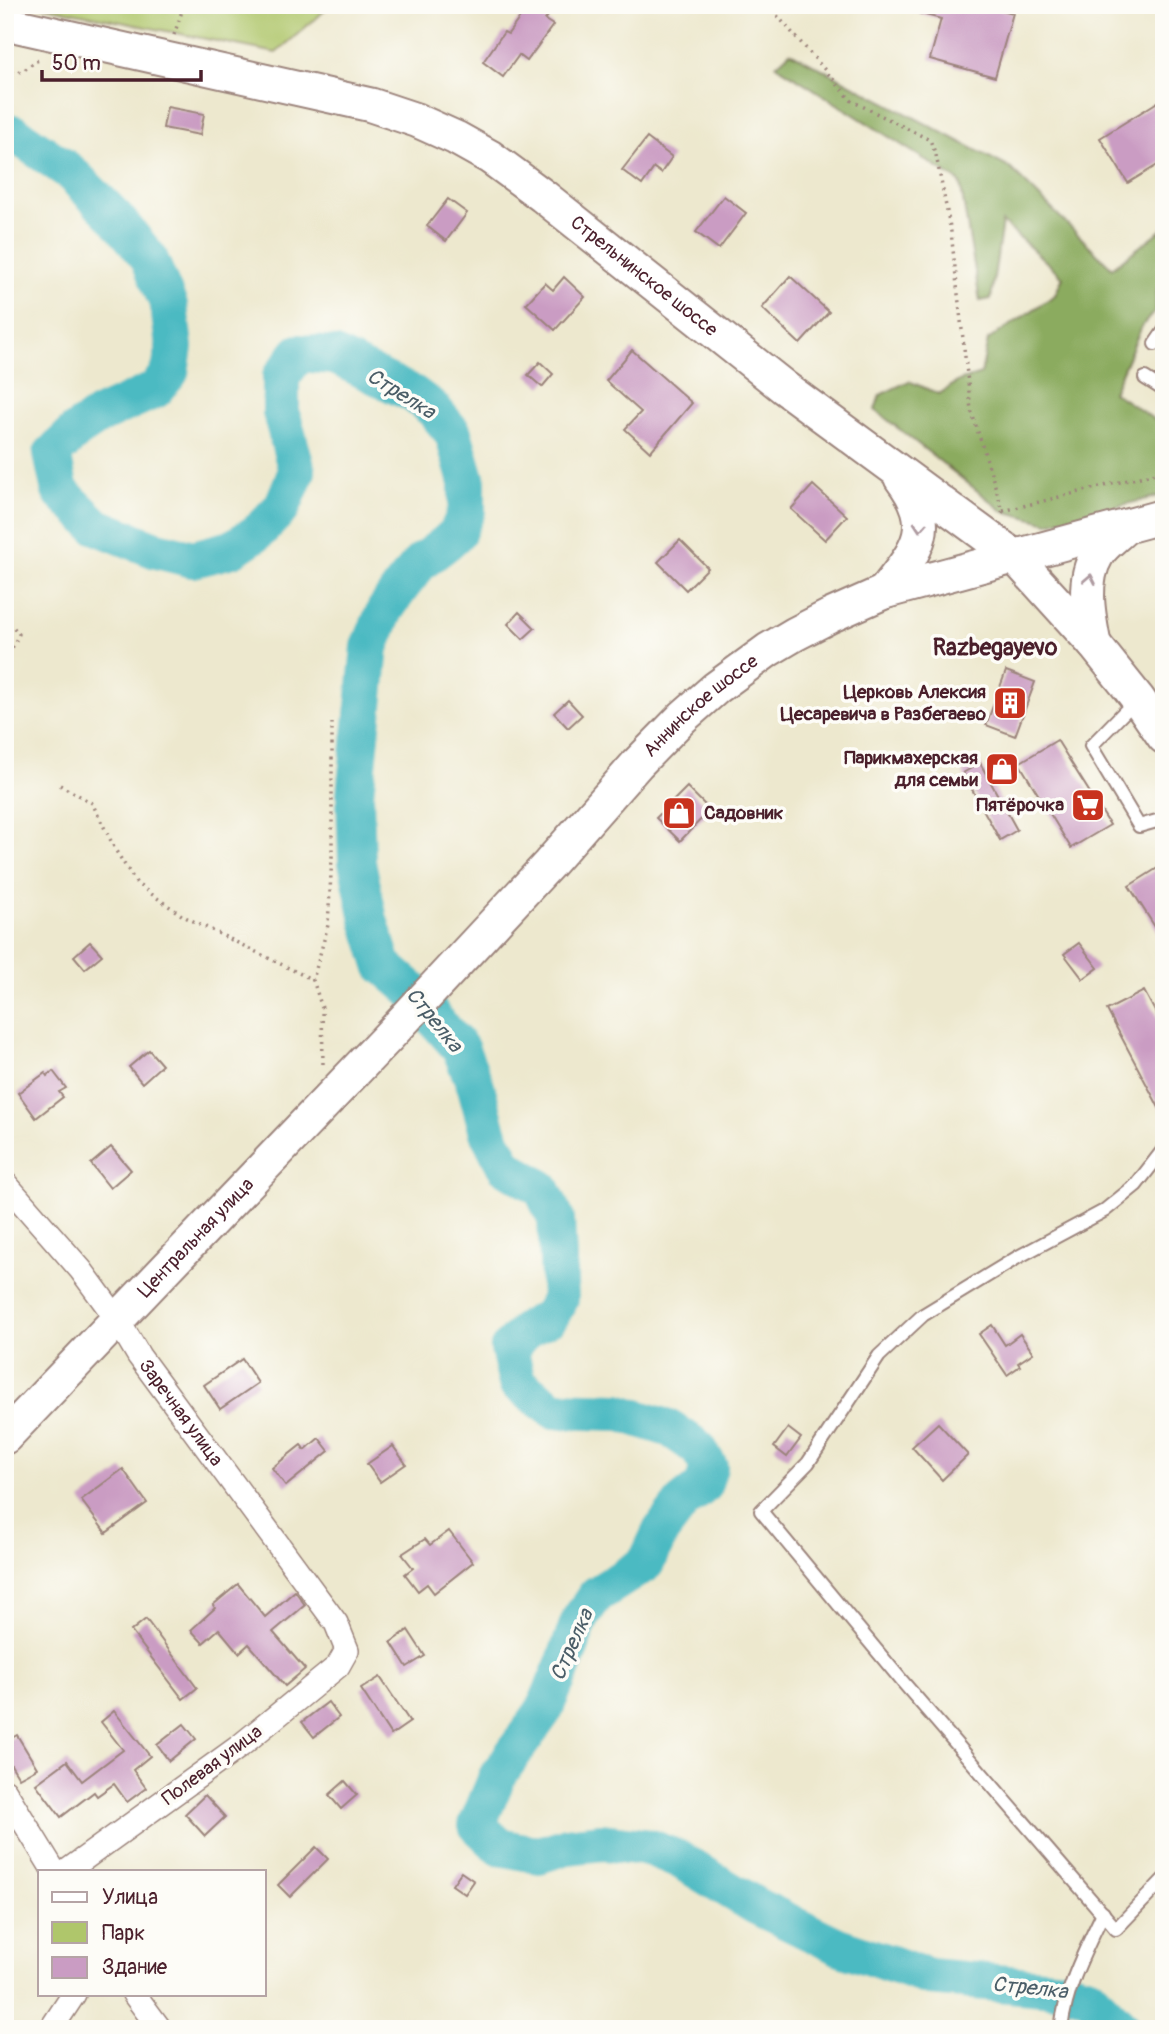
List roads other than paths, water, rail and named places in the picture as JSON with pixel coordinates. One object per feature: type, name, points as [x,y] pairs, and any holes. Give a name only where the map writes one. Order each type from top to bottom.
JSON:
[{"type":"main road","name":"Стрельнинское шоссе","points":[[5,23],[371,105],[416,120],[490,157],[543,195],[785,388],[893,467],[1003,536],[1094,644],[1164,737]]},
{"type":"main road","points":[[884,592],[907,561],[922,533],[920,513],[911,491],[893,467]]},
{"type":"main road","name":"Аннинское шоссе","points":[[388,1037],[683,716],[768,650],[830,616],[1003,536],[1126,526],[1164,516]]},
{"type":"main road","points":[[1094,644],[1087,598],[1090,575],[1097,556],[1126,526]]},
{"type":"main road","name":"Центральная улица","points":[[5,1437],[388,1037]]},
{"type":"street","name":"Заречная улица","points":[[5,1183],[81,1270],[117,1319],[139,1356],[336,1623],[347,1650]]},
{"type":"street","name":"Полевая улица","points":[[68,1870],[240,1746],[338,1666],[347,1650]]},
{"type":"street","points":[[5,1791],[53,1870]]},
{"type":"street","points":[[51,2029],[73,1996]]},
{"type":"street","points":[[135,1996],[160,2029]]},
{"type":"lane","points":[[1155,344],[1164,331]]},
{"type":"lane","points":[[1144,377],[1164,390]]},
{"type":"lane","points":[[1138,699],[1091,746],[1139,826],[1164,819]]},
{"type":"lane","points":[[1164,1149],[1136,1185],[1104,1212],[1018,1257],[923,1315],[879,1356],[808,1463],[761,1511],[893,1671],[1116,1929],[1164,1879]]},
{"type":"lane","points":[[1061,2029],[1064,2006],[1079,1963],[1102,1913]]},
{"type":"waterway","name":"Стрелка","points":[[5,131],[15,134],[69,171],[117,219],[149,258],[169,306],[174,347],[170,372],[155,390],[100,415],[76,431],[52,454],[60,491],[96,526],[153,549],[193,559],[232,549],[258,532],[282,507],[297,471],[281,412],[281,377],[299,353],[335,356],[413,394],[433,409],[453,433],[467,482],[467,510],[457,533],[420,563],[401,587],[385,610],[370,647],[355,795],[357,862],[369,920],[383,965],[412,990],[460,1048],[476,1087],[488,1132],[505,1166],[542,1189],[556,1219],[560,1299],[550,1317],[529,1328],[509,1348],[517,1383],[554,1410],[618,1412],[671,1429],[698,1448],[709,1467],[703,1486],[682,1503],[661,1531],[646,1563],[596,1595],[580,1619],[544,1710],[498,1775],[477,1825],[500,1847],[539,1855],[567,1846],[602,1842],[651,1848],[680,1860],[756,1906],[838,1946],[929,1977],[1066,1989],[1089,1995],[1123,2029]]},
{"type":"place","name":"Церковь Алексия Цесаревича в Разбегаево","points":[[1010,703]]},
{"type":"place","name":"Парикмахерская для семьи","points":[[1002,769]]},
{"type":"place","name":"Пятёрочка","points":[[1088,805]]},
{"type":"place","name":"Садовник","points":[[679,813]]},
{"type":"district","name":"Razbegayevo","points":[[995,647]]}]
